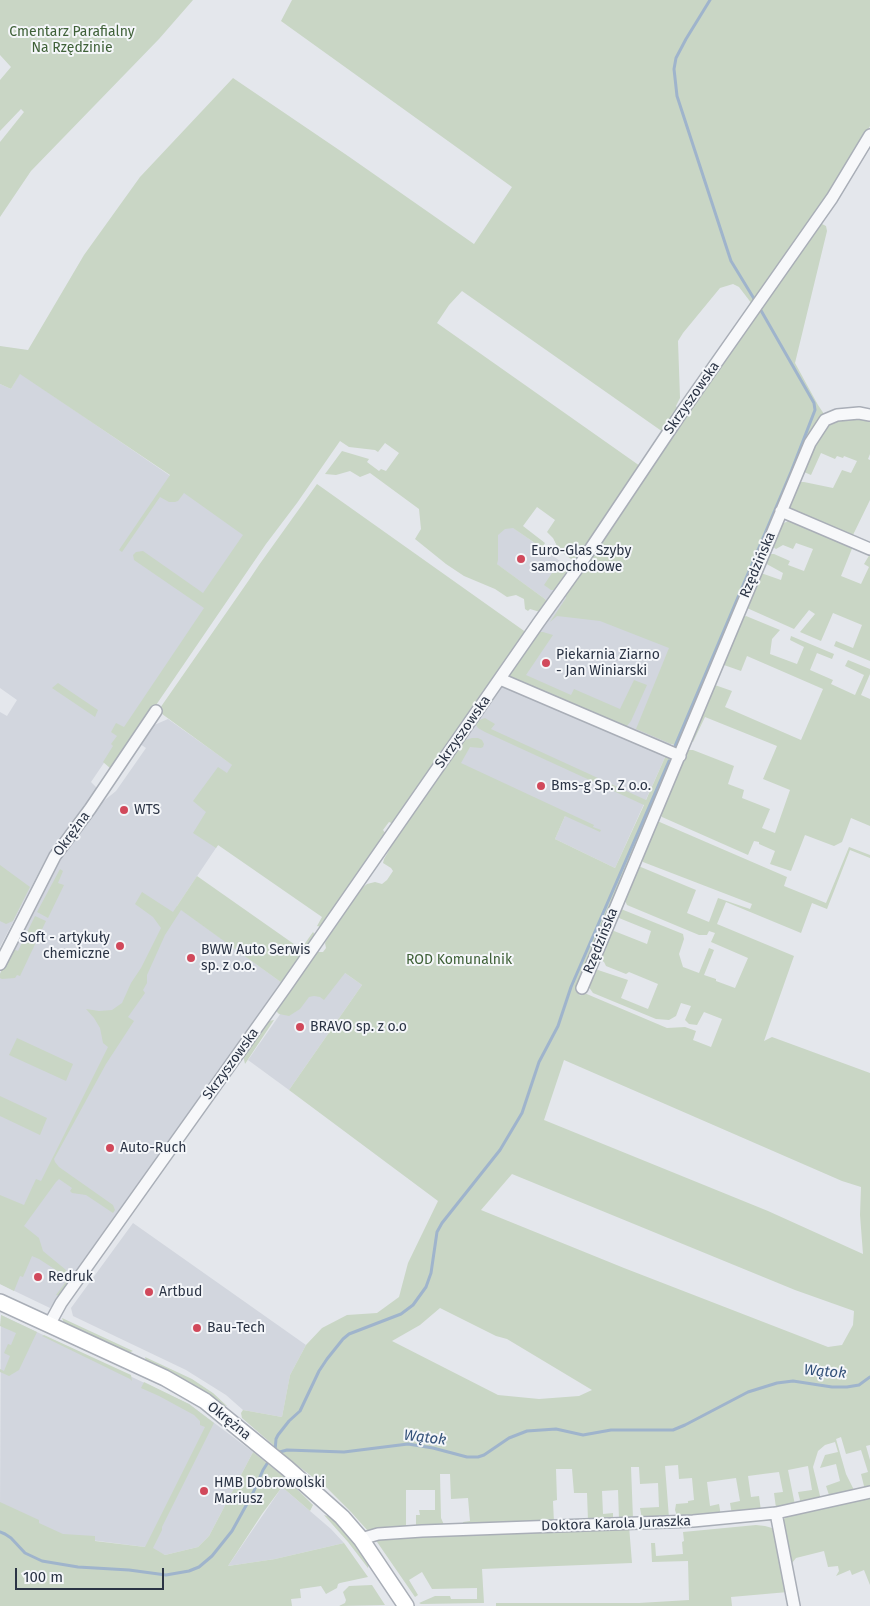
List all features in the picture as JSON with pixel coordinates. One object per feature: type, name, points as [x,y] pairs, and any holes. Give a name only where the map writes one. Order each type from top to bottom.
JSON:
[{"type":"street","name":"Skrzyszowska","points":[[49,1325],[61,1303],[285,988],[500,680],[752,311],[832,198],[870,135]]},
{"type":"street","name":"Rzędzińska","points":[[582,988],[810,443],[825,420],[837,415],[870,415]]},
{"type":"street","points":[[781,511],[870,548]]},
{"type":"street","points":[[500,680],[680,756]]},
{"type":"street","name":"Okrężna","points":[[0,964],[55,856],[90,810],[156,711]]},
{"type":"street","name":"Okrężna","points":[[0,1302],[183,1388],[205,1401],[332,1507],[361,1539],[406,1606]]},
{"type":"street","name":"Doktora Karola Juraszka","points":[[361,1539],[378,1534],[422,1531],[693,1521],[776,1514],[870,1492]]},
{"type":"street","points":[[776,1514],[794,1606]]},
{"type":"shaded area","points":[[20,373],[258,536],[91,782],[97,788],[52,847],[0,947],[0,712],[7,716],[17,700],[0,688],[0,384],[11,389]]},
{"type":"shaded area","points":[[628,498],[727,611],[671,744],[615,868],[555,839],[565,816],[449,760]]},
{"type":"shaded area","points":[[498,517],[567,566],[568,572],[547,602],[476,549]]},
{"type":"shaded area","points":[[168,719],[259,784],[177,906],[282,983],[80,1269],[50,1308],[0,1284],[17,1238],[0,1200],[0,974],[14,940],[51,869],[95,808],[116,791],[146,748],[140,744],[152,726]]},
{"type":"shaded area","points":[[321,956],[362,985],[289,1090],[248,1060]]},
{"type":"shaded area","points":[[133,1223],[306,1345],[290,1375],[282,1417],[243,1410],[226,1395],[186,1370],[73,1316],[71,1308]]},
{"type":"shaded area","points":[[1,1315],[189,1404],[253,1452],[209,1536],[198,1547],[165,1555],[145,1547],[59,1536],[0,1509]]},
{"type":"shaded area","points":[[282,1487],[331,1529],[344,1543],[275,1559],[228,1566]]},
{"type":"green space","name":"Cmentarz Parafialny Na Rzędzinie","points":[[0,0],[193,0],[159,39],[31,171],[0,217],[0,142],[24,112],[21,109],[0,131],[0,80],[11,67],[0,55]]},
{"type":"green space","points":[[292,0],[870,0],[870,126],[850,163],[752,304],[739,287],[733,284],[720,288],[683,333],[678,341],[680,398],[676,406],[679,410],[663,432],[462,291],[449,305],[437,323],[640,466],[575,562],[559,550],[553,538],[547,532],[555,520],[537,507],[523,526],[545,543],[542,548],[513,528],[505,529],[498,535],[497,564],[545,599],[547,602],[540,612],[525,609],[524,599],[516,595],[507,597],[495,589],[464,576],[415,539],[421,529],[419,509],[370,473],[360,477],[350,471],[336,475],[325,474],[342,451],[369,459],[367,462],[379,471],[381,469],[386,471],[399,453],[385,443],[378,452],[349,447],[340,441],[266,544],[139,730],[110,768],[103,762],[117,736],[111,732],[116,723],[124,727],[204,608],[134,560],[133,555],[136,552],[143,551],[203,593],[243,535],[184,493],[175,502],[169,502],[160,497],[122,552],[119,550],[170,475],[20,374],[11,389],[0,384],[0,346],[28,350],[84,255],[140,177],[233,78],[474,244],[512,187],[281,21]]},
{"type":"green space","points":[[820,223],[826,226],[827,231],[795,363],[824,414],[678,746],[636,729],[669,648],[600,621],[557,616],[550,622],[566,598],[566,589]]},
{"type":"green space","points":[[839,418],[870,418],[870,454],[868,459],[870,460],[870,500],[852,537],[785,508],[798,482],[833,488],[842,470],[851,473],[857,461],[844,456],[843,458],[837,456],[835,459],[821,453],[811,475],[804,472],[802,468],[822,429]]},
{"type":"green space","points":[[317,484],[527,633],[394,824],[389,822],[383,830],[386,834],[321,927],[317,926],[322,917],[218,845],[216,848],[193,833],[206,812],[193,801],[218,767],[227,773],[232,765],[158,711]]},
{"type":"green space","points":[[788,521],[798,521],[853,546],[841,576],[861,584],[869,567],[864,564],[870,554],[870,661],[834,646],[836,641],[853,648],[862,625],[833,613],[821,641],[800,632],[815,614],[809,610],[794,629],[747,608],[745,605],[758,572],[781,580],[783,573],[763,562],[766,554],[774,554],[790,561],[788,565],[804,571],[813,549],[796,543],[793,549],[783,545],[776,549],[773,547],[782,524]]},
{"type":"green space","points":[[560,561],[567,566],[568,572],[556,590],[551,590],[544,585]]},
{"type":"green space","points":[[746,616],[780,630],[772,639],[770,654],[797,664],[804,647],[790,640],[791,636],[834,654],[832,659],[817,653],[810,670],[833,680],[831,684],[855,695],[864,675],[845,666],[848,660],[870,669],[870,674],[861,695],[870,699],[870,826],[851,818],[842,842],[834,846],[805,835],[791,871],[770,864],[775,851],[759,844],[759,842],[754,841],[748,855],[662,817],[660,814],[684,753],[688,750],[693,750],[734,766],[728,784],[744,790],[742,798],[770,809],[762,828],[775,833],[790,790],[763,779],[777,746],[705,717],[693,742],[690,739],[700,713],[704,712],[705,701],[712,684],[732,691],[725,707],[801,740],[823,689],[747,656],[741,671],[724,665],[721,670],[720,663],[741,618]]},
{"type":"green space","points":[[538,632],[553,635],[526,675],[571,695],[574,689],[620,709],[634,680],[647,685],[627,726],[622,728],[507,676]]},
{"type":"green space","points":[[58,683],[98,710],[95,717],[52,688]]},
{"type":"green space","name":"ROD Komunalnik","points":[[485,718],[495,724],[491,729],[646,800],[666,755],[672,760],[578,989],[580,996],[582,992],[667,1028],[685,1027],[696,1031],[693,1040],[711,1047],[722,1019],[704,1012],[697,1025],[689,1024],[685,1020],[691,1006],[681,1003],[676,1016],[669,1020],[656,1019],[593,993],[586,983],[592,968],[628,980],[621,998],[648,1009],[658,984],[629,972],[626,974],[606,966],[597,957],[609,929],[647,944],[651,931],[614,916],[617,910],[621,909],[683,934],[684,939],[679,954],[683,967],[699,973],[709,948],[714,950],[704,975],[716,979],[716,981],[735,988],[748,958],[711,942],[715,933],[709,931],[707,935],[699,935],[627,905],[623,896],[636,865],[696,890],[687,913],[709,922],[718,898],[750,909],[752,904],[643,862],[642,859],[655,820],[787,877],[784,886],[826,903],[849,847],[870,855],[870,858],[850,850],[827,909],[812,903],[801,933],[726,902],[717,924],[794,956],[764,1041],[772,1037],[870,1073],[870,1445],[866,1446],[870,1460],[870,1488],[865,1490],[861,1474],[868,1472],[861,1450],[846,1454],[841,1437],[836,1439],[846,1474],[855,1492],[830,1498],[826,1486],[840,1481],[836,1464],[820,1468],[825,1455],[838,1452],[835,1442],[825,1445],[818,1451],[813,1467],[821,1500],[801,1504],[798,1492],[812,1490],[808,1466],[788,1470],[795,1505],[776,1508],[774,1493],[783,1492],[779,1472],[748,1476],[751,1497],[759,1496],[761,1511],[732,1515],[730,1503],[740,1501],[736,1478],[707,1482],[710,1506],[719,1504],[721,1516],[678,1519],[675,1510],[676,1504],[688,1503],[688,1501],[694,1500],[692,1478],[679,1479],[678,1465],[665,1466],[669,1518],[642,1519],[640,1508],[659,1507],[658,1483],[640,1484],[639,1467],[631,1467],[633,1519],[619,1520],[618,1490],[602,1491],[603,1514],[613,1513],[613,1520],[588,1521],[587,1493],[574,1493],[572,1469],[556,1469],[557,1500],[553,1501],[554,1523],[464,1526],[463,1522],[470,1521],[468,1498],[451,1499],[450,1474],[440,1474],[441,1518],[445,1527],[416,1528],[416,1515],[420,1515],[419,1510],[435,1510],[435,1490],[406,1490],[406,1528],[368,1531],[326,1487],[294,1463],[242,1418],[241,1413],[243,1410],[282,1417],[290,1375],[306,1345],[322,1328],[347,1315],[377,1313],[399,1297],[408,1263],[438,1201],[289,1090],[362,985],[345,973],[324,1000],[320,997],[309,997],[300,1009],[289,1016],[279,1014],[277,1007],[318,952],[323,952],[326,948],[325,943],[327,939],[362,888],[367,884],[375,882],[382,884],[387,880],[393,871],[383,863],[384,859],[397,836],[462,741],[478,738],[484,744],[481,748],[470,747],[461,763],[601,830],[600,832],[565,816],[555,839],[615,868],[644,805],[485,732],[476,725],[479,720]],"holes":[[[564,1060],[842,1181],[861,1187],[860,1215],[863,1254],[768,1211],[544,1120]],[[512,1174],[795,1290],[854,1311],[853,1325],[842,1345],[828,1347],[481,1210]],[[440,1308],[496,1336],[507,1339],[592,1390],[579,1396],[539,1399],[498,1395],[392,1341],[420,1325]]]},
{"type":"green space","points":[[0,865],[30,887],[13,921],[6,924],[0,921]]},
{"type":"green space","points":[[60,869],[63,871],[58,883],[64,885],[48,918],[37,912]]},
{"type":"green space","points":[[197,876],[301,949],[313,932],[316,936],[282,983],[181,910],[165,935],[147,975],[147,983],[143,990],[145,993],[128,1017],[134,1021],[106,1064],[54,1159],[59,1167],[113,1205],[115,1210],[113,1213],[86,1195],[72,1193],[70,1191],[72,1188],[59,1179],[24,1226],[39,1238],[43,1251],[66,1270],[70,1277],[70,1282],[59,1296],[56,1295],[65,1283],[64,1278],[59,1272],[32,1256],[23,1277],[20,1276],[14,1291],[0,1284],[0,1195],[24,1205],[36,1179],[41,1181],[108,1047],[103,1043],[100,1028],[86,1009],[112,1010],[122,1003],[161,928],[153,917],[135,904],[142,892],[173,912]]},
{"type":"green space","points":[[35,916],[46,921],[20,976],[0,978],[11,948],[18,951]]},
{"type":"green space","points":[[274,1020],[245,1064],[243,1055],[269,1021]]},
{"type":"green space","points":[[17,1038],[73,1064],[66,1081],[9,1055]]},
{"type":"green space","points":[[0,1096],[47,1118],[40,1135],[0,1116]]},
{"type":"green space","points":[[1,1315],[37,1332],[19,1370],[9,1376],[0,1372],[0,1369],[4,1371],[10,1356],[4,1353],[8,1344],[11,1345],[16,1333],[0,1326]]},
{"type":"green space","points":[[62,1318],[133,1351],[128,1353],[64,1323]]},
{"type":"green space","points":[[44,1335],[131,1375],[132,1381],[42,1336]]},
{"type":"green space","points":[[145,1357],[192,1379],[213,1393],[227,1406],[222,1405],[196,1386],[146,1361]]},
{"type":"green space","points":[[144,1382],[189,1404],[214,1423],[153,1548],[165,1555],[198,1547],[209,1536],[253,1452],[289,1481],[313,1505],[310,1511],[282,1487],[228,1566],[275,1559],[344,1543],[368,1577],[340,1583],[337,1588],[326,1594],[321,1586],[300,1589],[301,1598],[291,1599],[292,1606],[0,1606],[0,1502],[39,1520],[39,1523],[63,1534],[95,1536],[95,1541],[145,1547],[205,1427],[200,1425],[200,1421],[194,1415],[141,1388]]},
{"type":"green space","points":[[870,1494],[870,1585],[864,1570],[852,1575],[850,1570],[836,1576],[839,1571],[838,1566],[828,1567],[824,1551],[796,1558],[792,1563],[789,1562],[782,1526],[786,1514]]},
{"type":"green space","points":[[324,1515],[331,1517],[354,1542],[369,1563],[368,1568],[348,1542]]},
{"type":"green space","points":[[756,1525],[772,1528],[776,1535],[788,1592],[731,1597],[732,1606],[496,1606],[496,1603],[639,1603],[689,1600],[688,1561],[652,1562],[651,1543],[655,1543],[656,1556],[683,1554],[683,1532]]},
{"type":"green space","points":[[629,1526],[632,1563],[482,1569],[484,1603],[419,1603],[435,1596],[450,1596],[451,1599],[477,1599],[477,1588],[432,1589],[422,1572],[409,1580],[418,1595],[415,1597],[375,1539]]},
{"type":"green space","points":[[372,1585],[385,1605],[339,1606],[345,1603],[346,1600],[343,1592],[349,1586]]},
{"type":"waterway","points":[[710,0],[676,58],[674,69],[677,96],[731,261],[756,302]]},
{"type":"waterway","points":[[675,746],[791,472],[815,410],[814,403],[759,307]]},
{"type":"waterway","points":[[275,1451],[278,1435],[300,1411],[319,1371],[343,1339],[349,1334],[401,1314],[413,1305],[426,1287],[431,1273],[437,1232],[442,1223],[500,1150],[522,1113],[539,1062],[558,1026],[571,987],[669,761]]},
{"type":"waterway","name":"Wątok","points":[[276,1453],[287,1450],[344,1452],[408,1444],[467,1457],[478,1457],[509,1438],[527,1431],[556,1429],[583,1435],[611,1430],[673,1430],[748,1392],[777,1383],[793,1381],[832,1387],[847,1387],[859,1385],[870,1377]]},
{"type":"waterway","name":"Wątok","points":[[0,1532],[11,1538],[25,1553],[42,1561],[78,1567],[129,1570],[166,1575],[189,1571],[199,1567],[212,1556],[232,1531],[270,1459]]},
{"type":"place","name":"Euro-Glas Szyby samochodowe","points":[[521,559]]},
{"type":"place","name":"Piekarnia Ziarno - Jan Winiarski","points":[[546,663]]},
{"type":"place","name":"Bms-g Sp. Z o.o.","points":[[541,786]]},
{"type":"place","name":"WTS","points":[[124,810]]},
{"type":"place","name":"Soft - artykuły chemiczne","points":[[120,946]]},
{"type":"place","name":"BWW Auto Serwis sp. z o.o.","points":[[191,958]]},
{"type":"place","name":"BRAVO sp. z o.o","points":[[300,1027]]},
{"type":"place","name":"Auto-Ruch","points":[[110,1148]]},
{"type":"place","name":"Redruk","points":[[38,1277]]},
{"type":"place","name":"Artbud","points":[[149,1292]]},
{"type":"place","name":"Bau-Tech","points":[[197,1328]]},
{"type":"place","name":"HMB Dobrowolski Mariusz","points":[[204,1491]]}]
